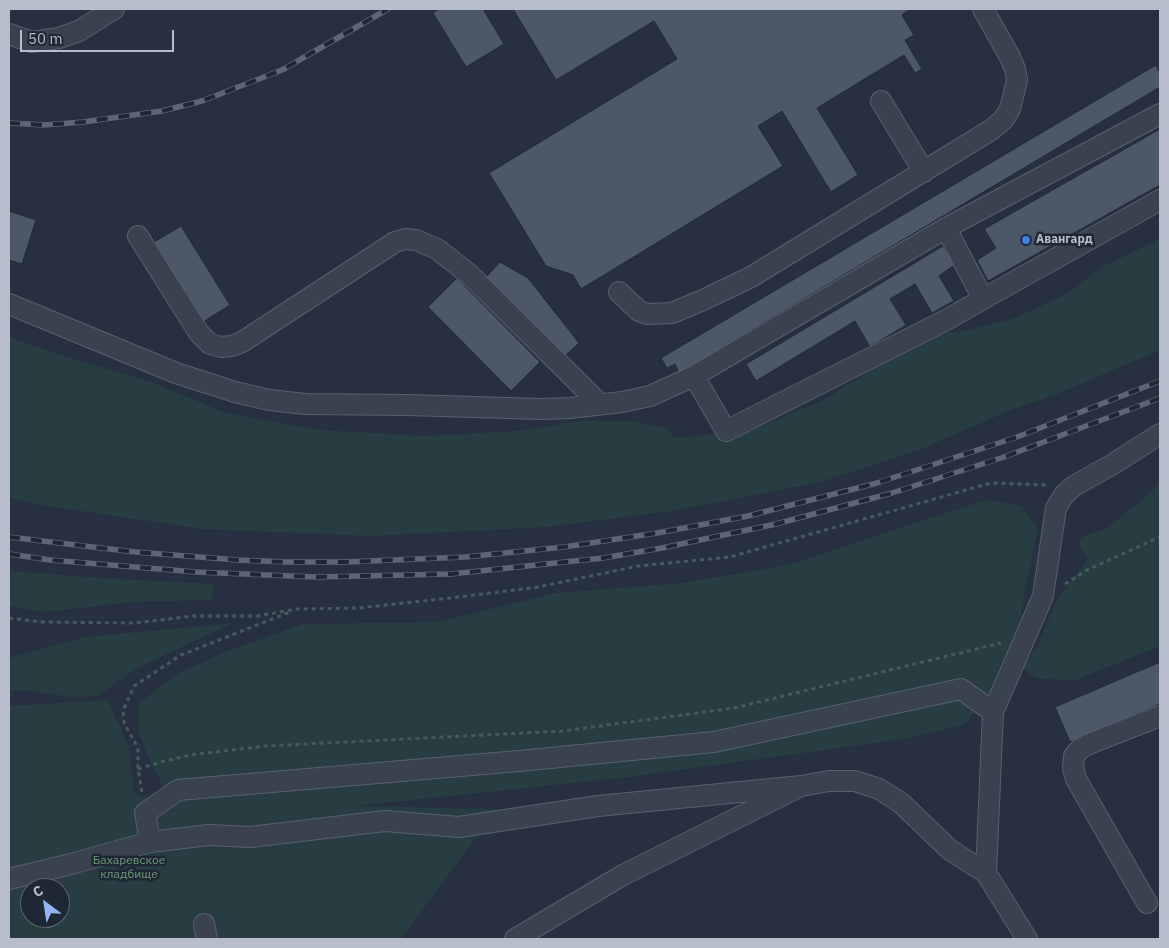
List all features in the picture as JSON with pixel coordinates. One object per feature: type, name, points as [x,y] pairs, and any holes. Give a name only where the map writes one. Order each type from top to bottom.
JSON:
[{"type":"lane","points":[[9,34],[32,42],[59,38],[79,31],[114,9]]},
{"type":"lane","points":[[620,292],[639,311],[648,314],[672,313],[751,277],[991,130],[1003,120],[1010,109],[1017,80],[1016,69],[983,9]]},
{"type":"lane","points":[[881,101],[924,172]]},
{"type":"lane","points":[[9,304],[176,374],[227,390],[269,400],[306,404],[541,409],[600,404],[650,396],[694,376],[946,228],[1160,114]]},
{"type":"lane","points":[[694,376],[726,431],[948,319],[1160,200]]},
{"type":"lane","points":[[946,228],[983,299]]},
{"type":"lane","points":[[138,236],[199,333],[210,344],[221,347],[232,346],[242,342],[395,242],[405,239],[416,240],[437,249],[469,274],[600,404]]},
{"type":"lane","points":[[986,873],[993,712],[1043,596],[1056,508],[1064,494],[1074,486],[1160,434]]},
{"type":"lane","points":[[150,842],[145,813],[178,790],[519,761],[714,742],[961,689],[993,712]]},
{"type":"lane","points":[[1147,903],[1076,779],[1072,768],[1074,756],[1080,749],[1160,716]]},
{"type":"lane","points":[[9,879],[150,842],[209,835],[250,837],[385,821],[459,827],[598,806],[801,786],[829,781],[855,781],[879,789],[901,803],[950,850],[986,873],[1027,939]]},
{"type":"lane","points":[[515,939],[623,875],[801,786]]},
{"type":"path","points":[[9,618],[41,622],[135,623],[193,616],[258,616],[297,609],[359,608],[450,598],[538,586],[638,566],[730,557],[991,483],[1074,486]]},
{"type":"path","points":[[1043,596],[1087,570],[1160,536]]},
{"type":"path","points":[[145,813],[138,769],[138,748],[124,723],[122,711],[134,686],[181,656],[297,609]]},
{"type":"path","points":[[138,769],[190,755],[266,746],[563,730],[734,708],[958,652],[1024,638]]},
{"type":"green space","points":[[1160,239],[1160,350],[1057,394],[1011,410],[919,450],[820,482],[673,511],[546,527],[371,536],[203,529],[47,506],[9,498],[9,337],[57,354],[151,382],[226,413],[320,430],[423,436],[517,431],[580,421],[630,421],[667,428],[674,438],[748,431],[822,401],[929,334],[964,331],[1012,319],[1063,296],[1104,266]]},
{"type":"green space","points":[[1160,482],[1160,646],[1073,681],[1036,678],[1022,668],[1038,645],[1056,601],[1088,559],[1078,543],[1083,537],[1108,527],[1145,497]]},
{"type":"green space","name":"Бахаревское кладбище","points":[[986,500],[1021,506],[1038,528],[1020,624],[989,694],[964,725],[903,739],[629,777],[356,806],[497,809],[401,939],[9,939],[9,706],[108,700],[129,747],[134,792],[158,803],[171,802],[148,757],[138,730],[138,704],[175,675],[227,651],[303,624],[437,622],[556,593],[681,583],[787,565]]},
{"type":"green space","points":[[9,571],[215,584],[211,600],[133,602],[46,612],[9,606]]},
{"type":"green space","points":[[233,623],[139,667],[97,696],[71,697],[24,690],[9,691],[9,658],[85,637]]},
{"type":"building","points":[[439,9],[483,9],[504,44],[466,67],[433,13]]},
{"type":"building","points":[[513,9],[909,9],[902,15],[914,35],[905,40],[922,69],[915,73],[904,55],[817,108],[858,175],[831,192],[782,111],[758,126],[783,166],[581,289],[573,275],[546,266],[489,173],[677,59],[654,21],[556,80]]},
{"type":"building","points":[[1156,65],[1160,73],[1160,87],[679,373],[675,364],[667,368],[661,358]]},
{"type":"building","points":[[1160,129],[1160,185],[988,281],[977,260],[996,248],[984,229]]},
{"type":"building","points":[[9,211],[36,220],[22,264],[9,260]]},
{"type":"building","points":[[181,226],[230,305],[203,322],[154,242]]},
{"type":"building","points":[[943,246],[956,264],[939,276],[954,301],[932,313],[915,284],[890,299],[906,325],[870,347],[855,321],[756,381],[746,364]]},
{"type":"building","points":[[500,262],[528,278],[579,343],[563,358],[485,278]]},
{"type":"building","points":[[457,278],[540,362],[511,391],[428,307]]},
{"type":"building","points":[[1160,662],[1160,704],[1070,742],[1055,707]]},
{"type":"railway","points":[[9,123],[44,125],[83,122],[162,111],[202,101],[282,70],[388,9]]},
{"type":"railway","points":[[9,537],[135,552],[287,562],[346,562],[465,557],[564,547],[657,533],[748,516],[877,483],[1017,437],[1160,381]]},
{"type":"railway","points":[[9,554],[50,560],[196,572],[316,577],[451,574],[603,558],[662,548],[776,524],[892,493],[1004,457],[1160,398]]},
{"type":"place","name":"Авангард","points":[[1026,240]]}]
